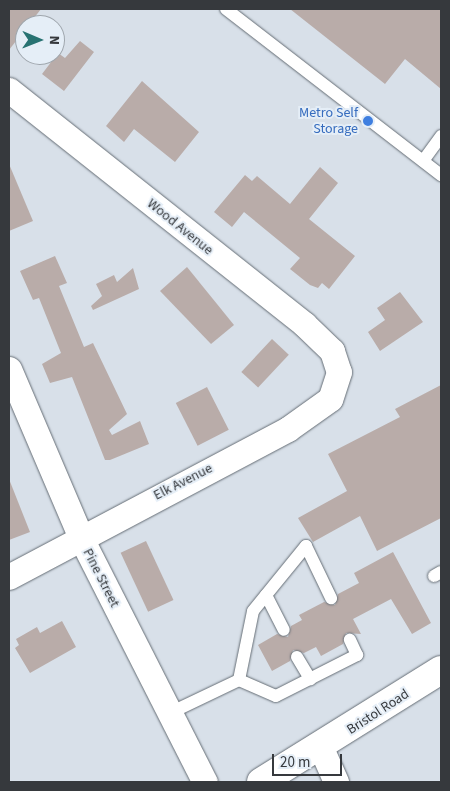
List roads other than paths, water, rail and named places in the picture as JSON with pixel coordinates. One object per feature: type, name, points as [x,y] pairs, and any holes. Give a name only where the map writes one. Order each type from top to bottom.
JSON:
[{"type":"main road","name":"Bristol Road","points":[[261,782],[321,748],[441,670]]},
{"type":"street","name":"Wood Avenue","points":[[9,90],[304,324],[332,351],[339,372]]},
{"type":"street","name":"Pine Street","points":[[9,369],[81,538],[172,712],[205,782]]},
{"type":"street","name":"Elk Avenue","points":[[9,577],[288,429],[330,399],[339,372]]},
{"type":"street","points":[[321,748],[336,782]]},
{"type":"lane","points":[[226,9],[441,175]]},
{"type":"lane","points":[[423,161],[441,136]]},
{"type":"lane","points":[[240,680],[253,611],[306,546],[331,598]]},
{"type":"lane","points":[[266,595],[284,630]]},
{"type":"lane","points":[[172,712],[240,680],[276,696],[357,655],[350,640]]},
{"type":"lane","points":[[297,657],[310,679]]},
{"type":"place","name":"Metro Self Storage","points":[[368,121]]}]
